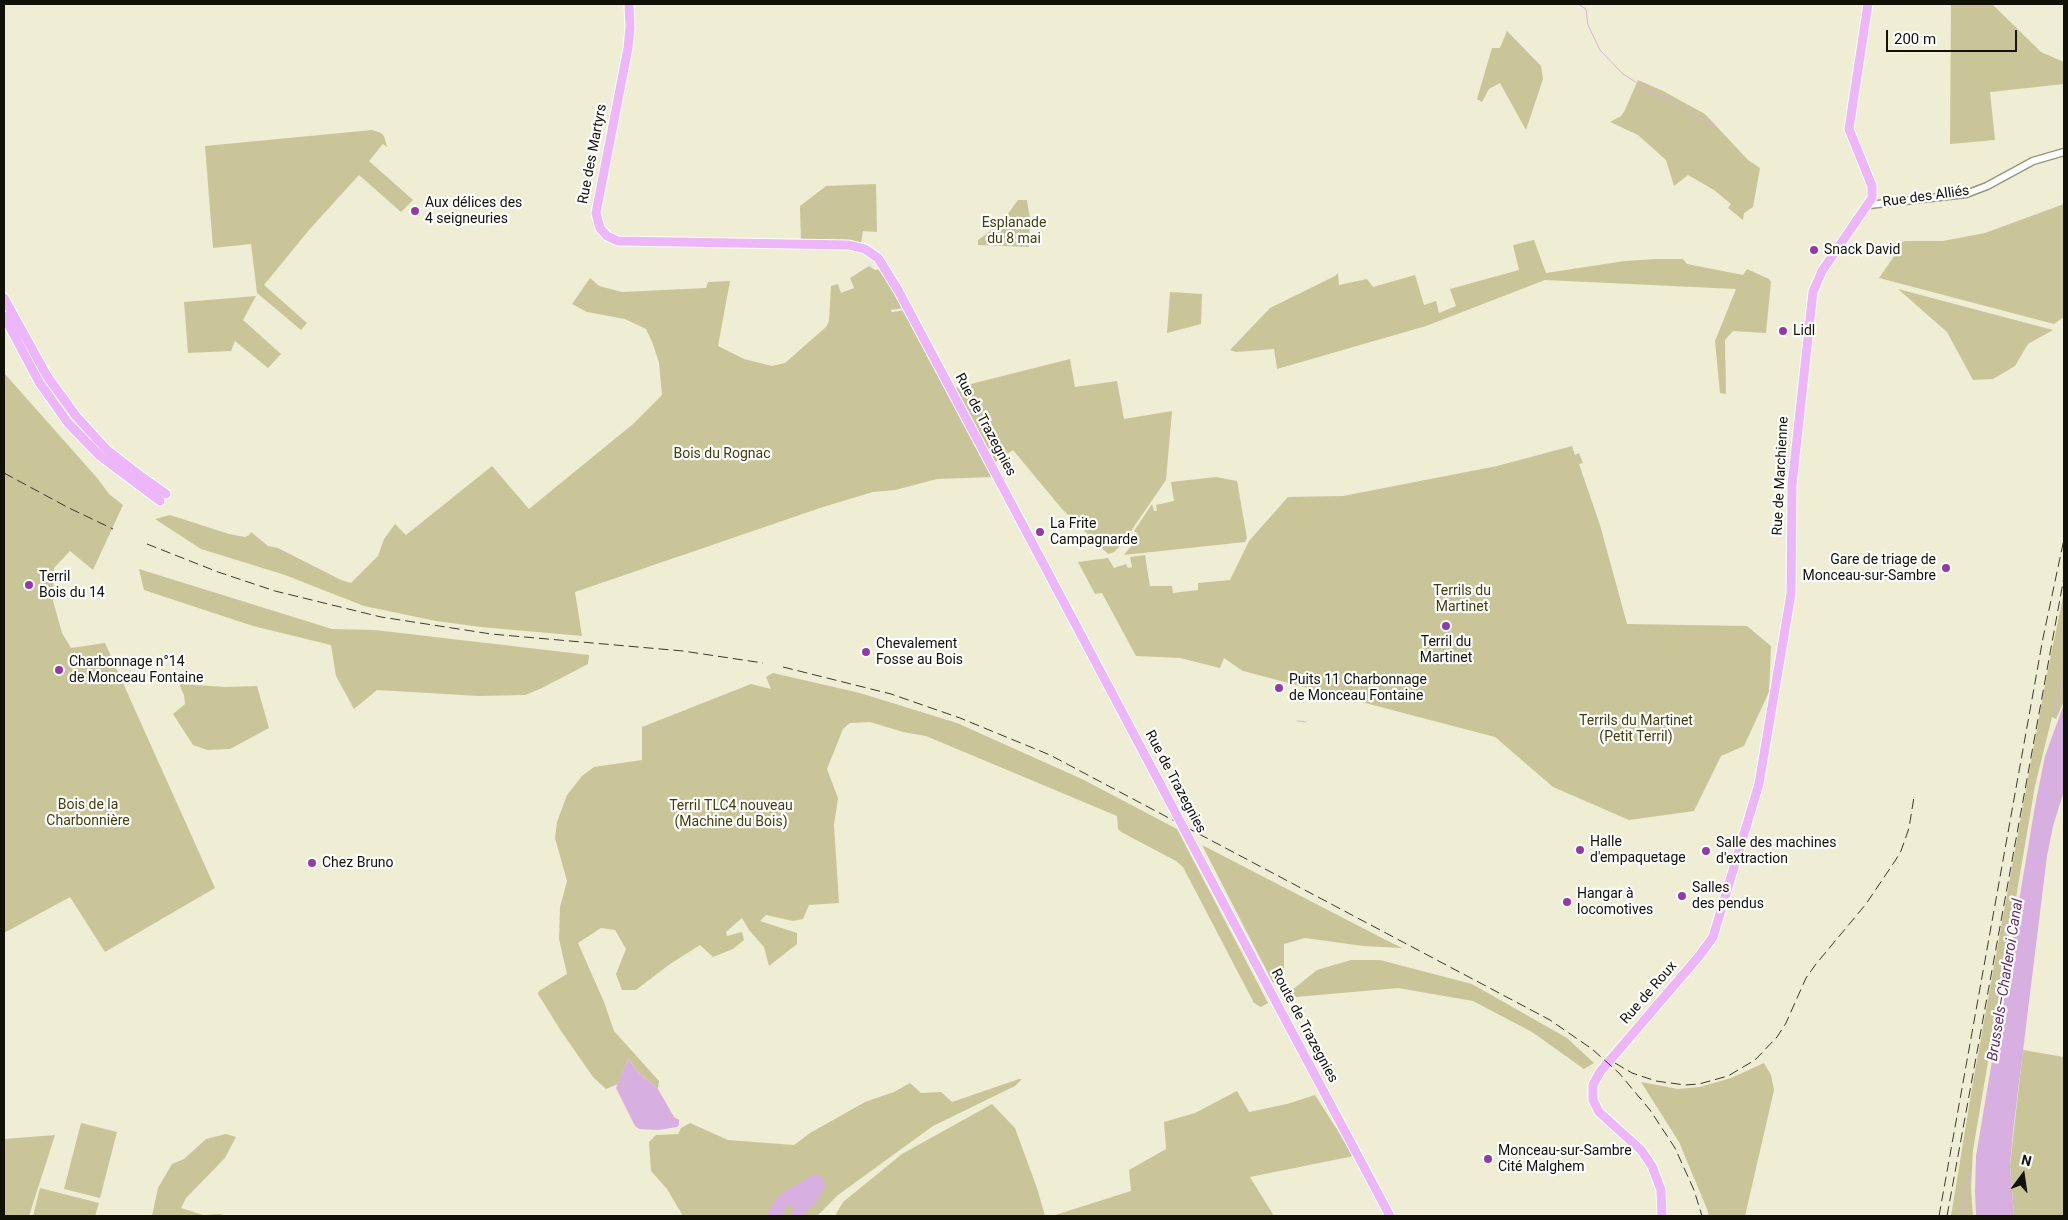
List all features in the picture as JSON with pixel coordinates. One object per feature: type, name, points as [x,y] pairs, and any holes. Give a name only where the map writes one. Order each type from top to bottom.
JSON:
[{"type":"main road","name":"Rue des Martyrs","points":[[608,236],[600,228],[596,213],[623,73],[630,28],[629,4]]},
{"type":"main road","points":[[1868,4],[1849,129],[1872,186],[1870,205]]},
{"type":"main road","name":"Rue de Marchienne","points":[[1763,766],[1791,594],[1792,485],[1813,292],[1828,261],[1870,205]]},
{"type":"main road","name":"Rue de Trazegnies","points":[[608,236],[625,241],[849,245],[864,249],[878,258],[898,290],[1194,848]]},
{"type":"main road","points":[[4,298],[43,369],[76,416],[107,450],[163,497],[100,456],[68,423],[39,382],[4,316]]},
{"type":"main road","name":"Rue de Roux","points":[[1662,1216],[1661,1190],[1652,1166],[1641,1150],[1598,1109],[1593,1097],[1593,1084],[1600,1072],[1700,955],[1711,939],[1730,883],[1763,766]]},
{"type":"main road","name":"Route de Trazegnies","points":[[1194,848],[1390,1216]]},
{"type":"street","name":"Rue des Alliés","points":[[1870,205],[1966,194],[1987,186],[2033,161],[2064,152]]},
{"type":"green space","points":[[1951,4],[1992,4],[2041,52],[2064,62],[2064,84],[1990,92],[1995,140],[1950,144]]},
{"type":"green space","points":[[1507,31],[1541,66],[1543,79],[1526,130],[1500,83],[1489,89],[1482,102],[1477,99],[1492,48],[1500,48]]},
{"type":"green space","points":[[1638,80],[1663,91],[1705,114],[1748,160],[1760,168],[1753,207],[1744,213],[1743,220],[1728,208],[1731,204],[1714,190],[1688,175],[1674,186],[1666,160],[1638,135],[1610,122],[1621,116],[1624,112]]},
{"type":"green space","points":[[372,130],[384,136],[387,147],[383,144],[369,161],[413,200],[401,212],[359,175],[309,230],[264,285],[307,323],[301,330],[257,293],[251,244],[213,248],[205,146]]},
{"type":"green space","points":[[876,184],[877,232],[863,231],[861,243],[801,242],[800,206],[826,186]]},
{"type":"green space","name":"Esplanade du 8 mai","points":[[1018,200],[1027,200],[1030,219],[1029,247],[978,245],[978,240],[1001,223]]},
{"type":"green space","points":[[2064,204],[2064,317],[2054,324],[1879,278],[1895,255],[1882,247],[1905,241],[1943,241],[1985,233]]},
{"type":"green space","points":[[1534,240],[1546,273],[1625,261],[1656,259],[1683,259],[1687,264],[1743,275],[1747,269],[1769,279],[1771,282],[1766,333],[1733,331],[1725,340],[1726,394],[1720,393],[1715,341],[1736,289],[1545,280],[1426,326],[1277,369],[1274,349],[1236,352],[1230,350],[1270,308],[1338,273],[1339,285],[1367,279],[1373,287],[1415,275],[1424,305],[1436,301],[1439,313],[1456,306],[1450,289],[1519,270],[1513,245]]},
{"type":"green space","name":"Bois du Rognac","points":[[869,266],[875,270],[883,269],[904,308],[890,310],[892,312],[906,310],[995,477],[937,479],[895,490],[873,492],[823,507],[575,592],[582,636],[436,621],[364,606],[285,575],[201,549],[155,519],[170,515],[229,534],[245,537],[251,532],[268,546],[278,548],[341,580],[351,583],[378,556],[384,539],[395,524],[406,535],[492,466],[529,509],[633,424],[662,395],[659,363],[646,329],[625,319],[587,312],[572,304],[590,278],[599,286],[622,292],[706,288],[708,282],[730,281],[718,346],[744,359],[772,366],[785,363],[826,327],[829,321],[831,286],[838,284],[841,293],[854,288],[850,278]]},
{"type":"green space","points":[[1898,289],[2053,330],[2028,344],[2015,366],[1993,379],[1973,380],[1947,332]]},
{"type":"green space","points":[[1170,292],[1202,294],[1201,324],[1167,333]]},
{"type":"green space","points":[[256,296],[243,320],[281,354],[268,368],[235,341],[231,351],[188,353],[184,302]]},
{"type":"green space","points":[[1070,359],[1075,387],[1117,381],[1124,419],[1172,411],[1166,480],[1122,544],[1114,552],[1108,554],[1062,509],[1013,450],[994,463],[955,388]]},
{"type":"green space","name":"Bois de la Charbonnière","points":[[4,369],[5,374],[98,479],[109,494],[123,505],[93,570],[70,551],[54,568],[53,601],[62,633],[71,648],[105,643],[215,888],[105,952],[70,897],[4,933]]},
{"type":"green space","name":"Terrils du Martinet","points":[[1572,446],[1575,455],[1579,453],[1583,463],[1579,464],[1600,525],[1627,624],[1747,626],[1771,646],[1769,692],[1744,746],[1721,756],[1694,811],[1629,820],[1553,787],[1495,737],[1243,671],[1224,658],[1220,668],[1180,658],[1136,656],[1102,593],[1095,594],[1078,562],[1108,558],[1114,568],[1126,564],[1128,568],[1132,567],[1130,557],[1145,555],[1150,586],[1172,586],[1173,593],[1198,590],[1198,583],[1230,580],[1249,541],[1288,497],[1343,496],[1497,466]]},
{"type":"green space","points":[[1216,477],[1237,481],[1247,538],[1245,542],[1124,555],[1136,540],[1134,538],[1137,533],[1134,531],[1152,504],[1154,511],[1157,511],[1156,505],[1174,501],[1171,482]]},
{"type":"green space","points":[[139,569],[332,629],[375,630],[589,655],[588,664],[525,695],[479,696],[377,690],[354,709],[336,676],[331,645],[253,626],[144,590]]},
{"type":"green space","points":[[2064,592],[2064,701],[2056,719],[2052,717],[2035,786],[1973,1150],[1971,1188],[1973,1216],[1951,1216],[1973,1082],[2046,679]]},
{"type":"green space","name":"Terril TLC4 nouveau (Machine du Bois)","points":[[773,673],[860,693],[957,723],[1082,779],[1177,829],[1268,1003],[1261,1007],[1254,1003],[1183,867],[1176,861],[1121,832],[1118,829],[1117,816],[926,736],[903,732],[870,722],[850,723],[843,729],[827,769],[838,798],[834,825],[839,903],[809,905],[803,919],[793,921],[766,915],[760,921],[797,933],[797,944],[769,966],[764,947],[749,930],[742,918],[726,932],[727,936],[742,932],[744,940],[733,949],[713,957],[700,945],[670,964],[636,990],[622,990],[616,974],[626,949],[615,930],[601,928],[578,943],[604,1002],[614,1031],[659,1081],[658,1089],[638,1072],[628,1059],[618,1084],[606,1089],[593,1077],[538,994],[539,991],[567,974],[559,939],[560,907],[567,881],[555,838],[557,822],[567,795],[582,776],[594,767],[642,760],[642,727],[751,684],[771,689],[766,677]]},
{"type":"green space","points":[[179,684],[226,687],[257,686],[269,728],[230,749],[207,750],[193,745],[173,714],[185,704],[184,695]]},
{"type":"green space","points":[[1202,845],[1402,948],[1363,946],[1305,938],[1284,944],[1284,969],[1273,983]]},
{"type":"green space","points":[[1351,960],[1380,960],[1472,984],[1567,1038],[1594,1063],[1584,1069],[1532,1032],[1473,1001],[1398,988],[1296,997],[1291,1001],[1287,994],[1317,970]]},
{"type":"green space","points":[[2023,1050],[2064,1057],[2064,1216],[2014,1216],[2010,1165]]},
{"type":"green space","points":[[1764,1063],[1771,1075],[1774,1090],[1745,1216],[1709,1216],[1679,1142],[1641,1082],[1678,1089],[1700,1087],[1731,1078]]},
{"type":"green space","points":[[1022,1079],[1015,1086],[933,1126],[838,1195],[817,1216],[683,1216],[667,1189],[651,1171],[649,1142],[656,1135],[678,1134],[681,1128],[690,1123],[728,1140],[794,1145],[810,1133],[865,1102],[894,1092],[910,1083],[921,1093],[941,1092],[952,1102]]},
{"type":"green space","points":[[1237,1091],[1249,1112],[1287,1104],[1315,1095],[1354,1156],[1250,1177],[1274,1216],[1052,1216],[1131,1191],[1129,1170],[1166,1149],[1164,1122],[1195,1113]]},
{"type":"green space","points":[[992,1104],[1015,1128],[1045,1216],[838,1216],[836,1214],[843,1202],[902,1154]]},
{"type":"green space","points":[[81,1123],[117,1132],[100,1198],[64,1189]]},
{"type":"green space","points":[[226,1134],[236,1137],[225,1158],[186,1198],[181,1208],[203,1215],[221,1214],[224,1216],[152,1216],[158,1188],[172,1164],[184,1159],[206,1139]]},
{"type":"green space","points":[[55,1135],[29,1216],[4,1216],[4,1139]]},
{"type":"green space","points":[[40,1188],[99,1203],[95,1216],[33,1216]]},
{"type":"water","name":"Brussels–Charleroi Canal","points":[[2064,704],[2064,791],[2053,826],[2047,856],[2013,1132],[2010,1165],[2014,1216],[1976,1216],[1976,1156],[2035,806],[2045,756]]},
{"type":"water","points":[[628,1059],[638,1072],[658,1089],[674,1117],[679,1120],[677,1127],[659,1130],[639,1129],[635,1126],[616,1088]]},
{"type":"water","points":[[815,1174],[822,1177],[825,1185],[816,1203],[801,1216],[790,1216],[794,1207],[789,1205],[783,1211],[783,1216],[766,1216],[775,1200],[782,1193]]},
{"type":"waterway","points":[[1578,4],[1586,9],[1588,25],[1600,50],[1623,74],[1654,94],[1667,97],[1692,114],[1715,126]]},
{"type":"waterway","points":[[2054,714],[2064,674]]},
{"type":"waterway","points":[[1297,721],[1306,722]]},
{"type":"waterway","points":[[1962,1216],[1969,1174]]},
{"type":"railway","points":[[4,473],[113,529]]},
{"type":"railway","points":[[1939,1216],[2043,638],[2064,539]]},
{"type":"railway","points":[[147,544],[218,572],[275,591],[381,617],[491,634],[683,651],[763,663]]},
{"type":"railway","points":[[1947,1216],[2064,577]]},
{"type":"railway","points":[[783,667],[891,694],[960,718],[1050,755],[1550,1020],[1592,1049],[1619,1073],[1650,1110],[1675,1148],[1694,1190],[1702,1216]]},
{"type":"railway","points":[[1615,1063],[1632,1073],[1656,1081],[1685,1085],[1699,1084],[1728,1076],[1755,1060],[1777,1037],[1786,1023],[1806,978],[1866,904],[1895,861],[1901,851],[1909,828],[1914,797]]},
{"type":"place","name":"Aux délices des 4 seigneuries","points":[[415,211]]},
{"type":"place","name":"Snack David","points":[[1814,250]]},
{"type":"place","name":"Lidl","points":[[1783,331]]},
{"type":"place","name":"La Frite Campagnarde","points":[[1040,532]]},
{"type":"place","name":"Gare de triage de Monceau-sur-Sambre","points":[[1946,568]]},
{"type":"place","name":"Terril Bois du 14","points":[[29,585]]},
{"type":"place","name":"Terril du Martinet","points":[[1446,626]]},
{"type":"place","name":"Chevalement Fosse au Bois","points":[[866,652]]},
{"type":"place","name":"Charbonnage n°14 de Monceau Fontaine","points":[[59,670]]},
{"type":"place","name":"Puits 11 Charbonnage de Monceau Fontaine","points":[[1279,688]]},
{"type":"place","name":"Halle d'empaquetage","points":[[1580,850]]},
{"type":"place","name":"Salle des machines d'extraction","points":[[1706,851]]},
{"type":"place","name":"Chez Bruno","points":[[312,863]]},
{"type":"place","name":"Salles des pendus","points":[[1682,896]]},
{"type":"place","name":"Hangar à locomotives","points":[[1567,902]]},
{"type":"place","name":"Monceau-sur-Sambre Cité Malghem","points":[[1488,1159]]},
{"type":"park label","name":"Terrils du Martinet (Petit Terril)","points":[[1636,730]]}]
